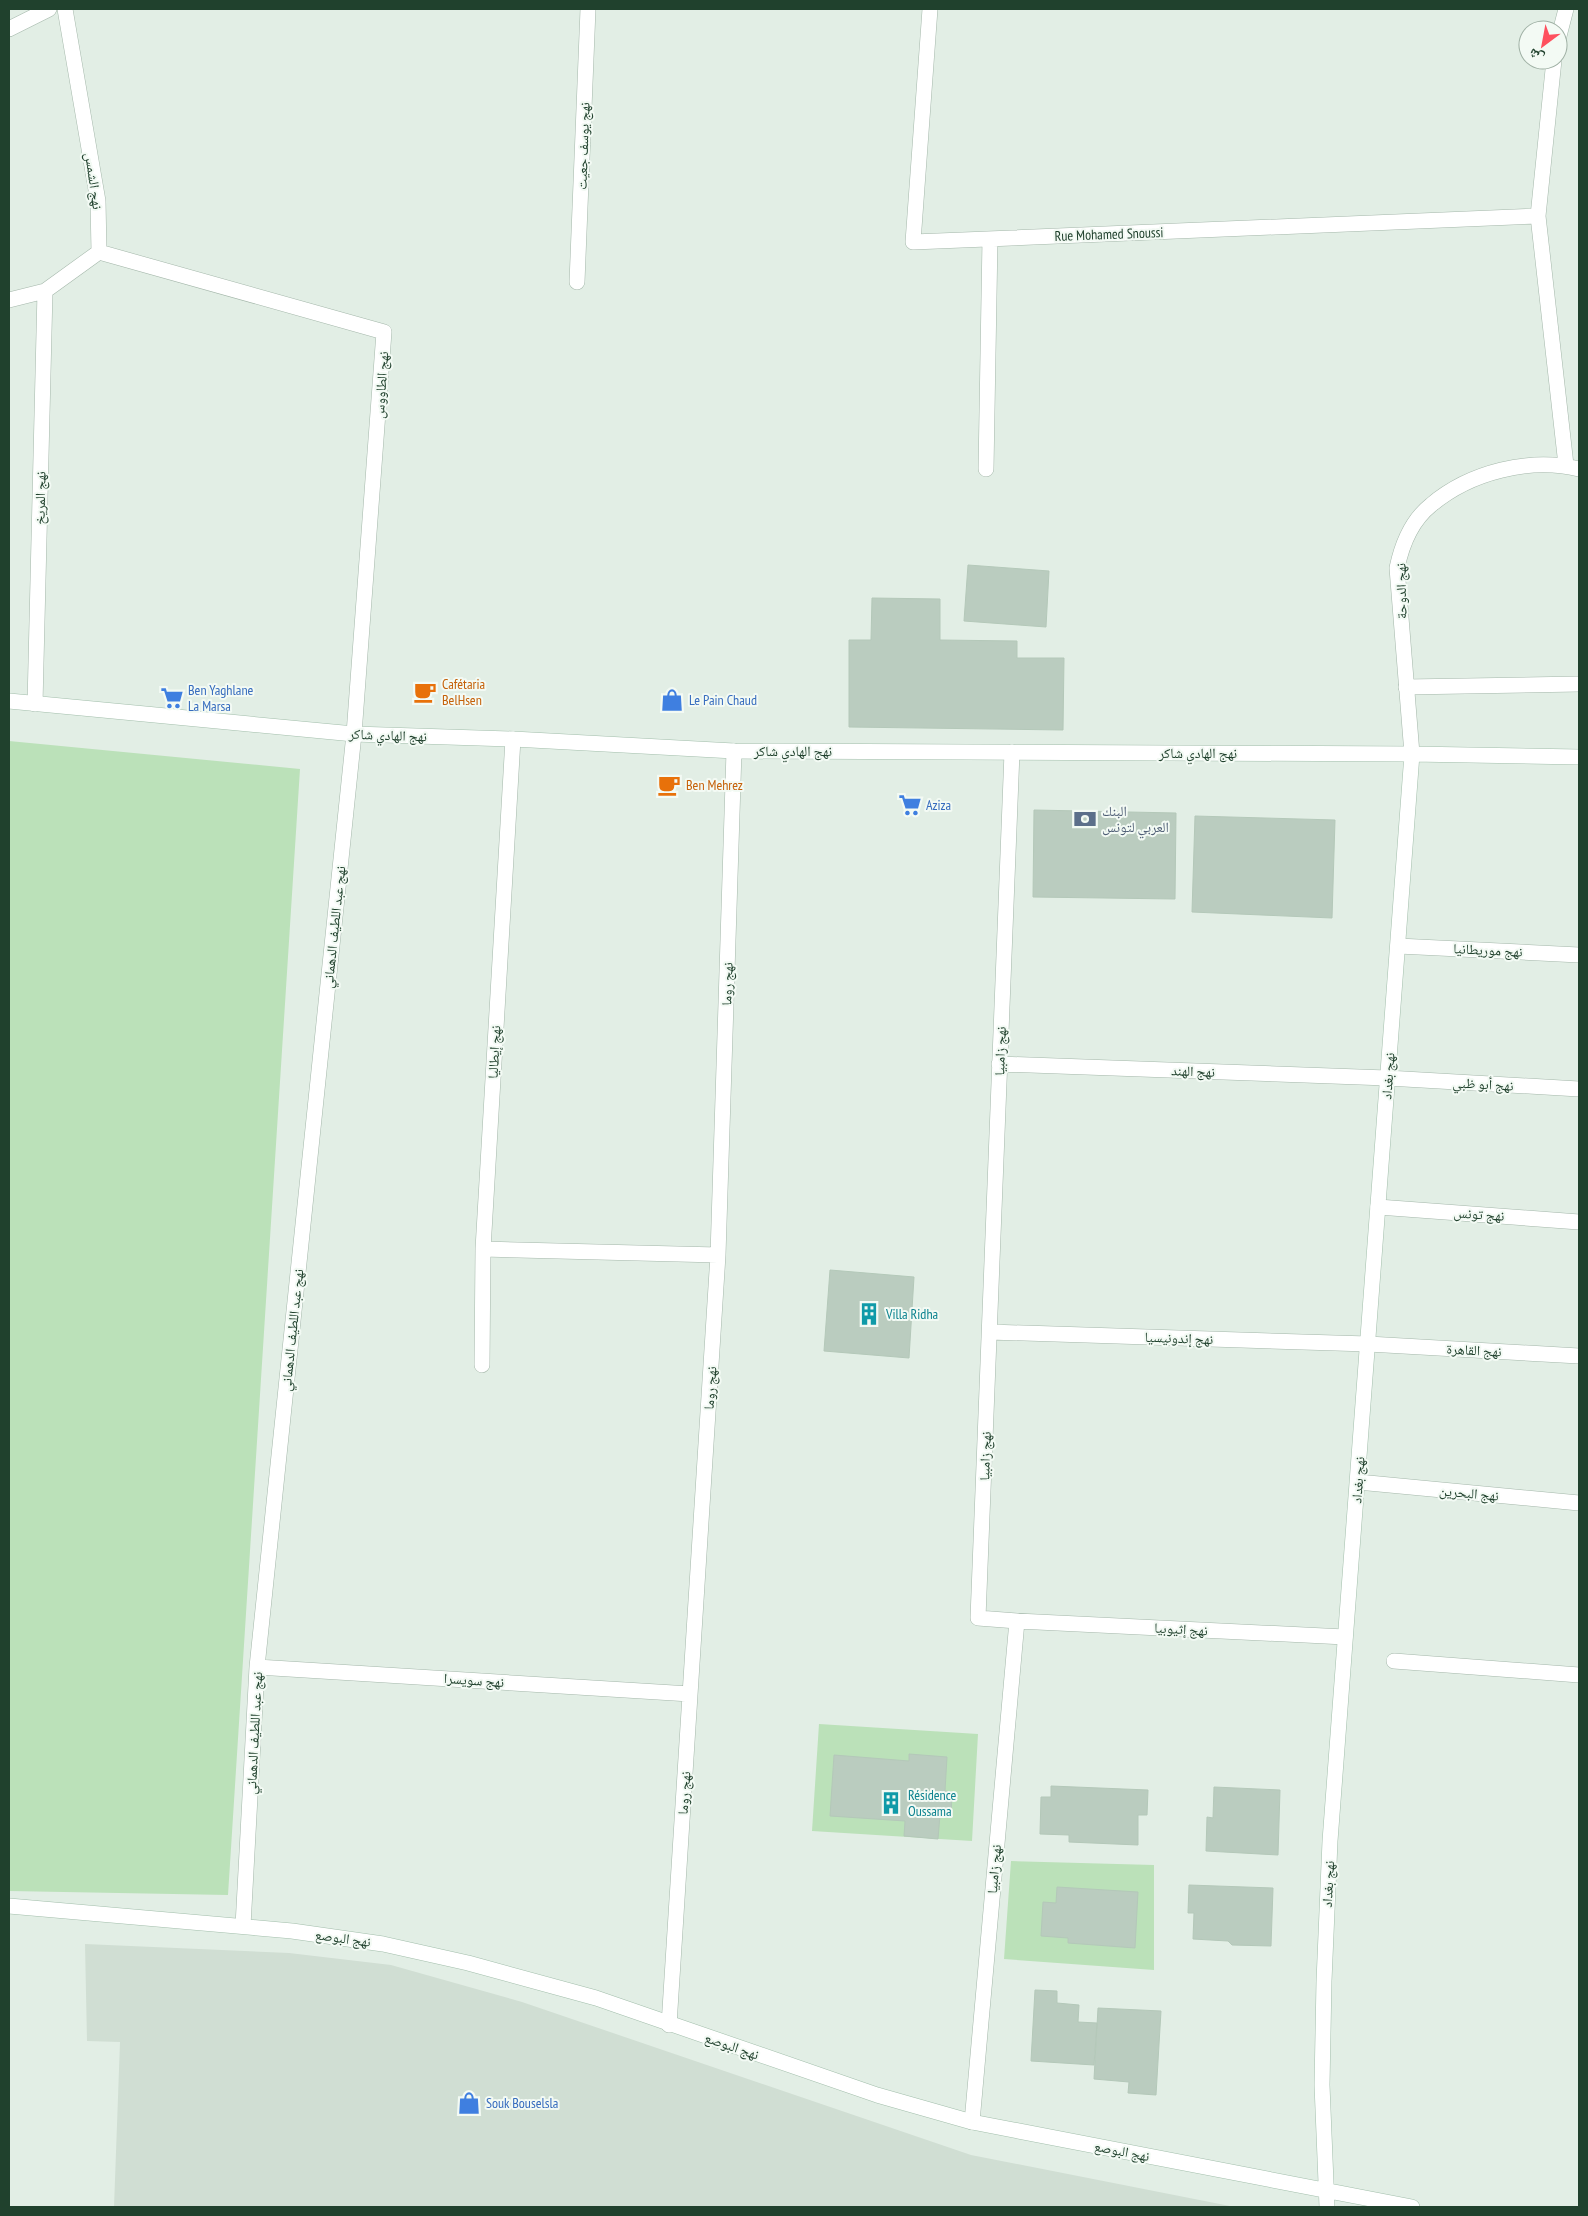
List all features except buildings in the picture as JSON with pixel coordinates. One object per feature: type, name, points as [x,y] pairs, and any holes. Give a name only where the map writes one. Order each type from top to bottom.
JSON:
[{"type":"street","points":[[9,29],[49,9]]},
{"type":"street","name":"نهج الشمس","points":[[65,9],[98,201],[99,252]]},
{"type":"street","name":"نهج يوسف جعيت","points":[[577,282],[588,9]]},
{"type":"street","name":"Rue Mohamed Snoussi","points":[[930,9],[913,242],[1538,216]]},
{"type":"street","points":[[1553,70],[1538,216],[1572,467]]},
{"type":"street","points":[[986,469],[990,239]]},
{"type":"street","points":[[9,300],[45,291],[99,252]]},
{"type":"street","name":"نهج الطاووس","points":[[99,252],[384,332],[354,734]]},
{"type":"street","name":"نهج المريخ","points":[[35,704],[45,291]]},
{"type":"street","name":"نهج الدوحة","points":[[1412,754],[1397,568],[1402,545],[1414,524],[1430,505],[1462,484],[1516,466],[1572,467]]},
{"type":"street","points":[[1406,687],[1579,684]]},
{"type":"street","name":"نهج الهادي شاكر","points":[[9,701],[354,734],[513,739],[734,751],[1412,754],[1579,757]]},
{"type":"street","name":"نهج عبد اللطيف الدهماني","points":[[243,1926],[258,1667],[354,734]]},
{"type":"street","name":"نهج إيطاليا","points":[[482,1365],[483,1249],[513,739]]},
{"type":"street","name":"نهج روما","points":[[669,2025],[718,1255],[734,751]]},
{"type":"street","name":"نهج زامبيا","points":[[972,2122],[1017,1621],[978,1618],[1012,752]]},
{"type":"street","name":"نهج بغداد","points":[[1327,2207],[1322,2085],[1330,1841],[1412,754]]},
{"type":"street","name":"نهج موريطانيا","points":[[1398,946],[1579,954]]},
{"type":"street","name":"نهج الهند","points":[[999,1064],[1387,1078]]},
{"type":"street","name":"نهج أبو ظبي","points":[[1387,1078],[1579,1089]]},
{"type":"street","name":"نهج تونس","points":[[1378,1207],[1579,1222]]},
{"type":"street","points":[[483,1249],[718,1255]]},
{"type":"street","name":"نهج إندونيسيا","points":[[990,1332],[1368,1344]]},
{"type":"street","name":"نهج القاهرة","points":[[1368,1344],[1579,1356]]},
{"type":"street","name":"نهج البحرين","points":[[1358,1482],[1579,1503]]},
{"type":"street","name":"نهج إثيوبيا","points":[[1017,1621],[1345,1637]]},
{"type":"street","points":[[1394,1661],[1579,1675]]},
{"type":"street","name":"نهج سويسرا","points":[[258,1667],[690,1694]]},
{"type":"street","name":"نهج البوصع","points":[[9,1906],[243,1926],[383,1944],[468,1963],[596,1998],[669,2025],[877,2095],[972,2122],[1412,2207]]},
{"type":"shaded area","name":"Souk Bouselsla","points":[[85,1944],[289,1953],[391,1965],[522,2002],[971,2155],[1235,2207],[114,2207],[120,2042],[87,2041]]},
{"type":"green space","points":[[9,741],[300,769],[228,1895],[9,1891]]},
{"type":"green space","points":[[819,1724],[978,1734],[972,1841],[812,1831]]},
{"type":"green space","points":[[1011,1861],[1154,1865],[1154,1970],[1004,1959]]},
{"type":"place","name":"Cafétaria BelHsen","points":[[425,692]]},
{"type":"place","name":"Ben Yaghlane La Marsa","points":[[172,698]]},
{"type":"place","name":"Le Pain Chaud","points":[[672,700]]},
{"type":"place","name":"Ben Mehrez","points":[[669,785]]},
{"type":"place","name":"Aziza","points":[[910,805]]},
{"type":"place","name":"البنك العربي لتونس","points":[[1085,819]]},
{"type":"place","name":"Villa Ridha","points":[[869,1314]]},
{"type":"place","name":"Résidence Oussama","points":[[891,1803]]},
{"type":"place","name":"Souk Bouselsla","points":[[469,2103]]}]
